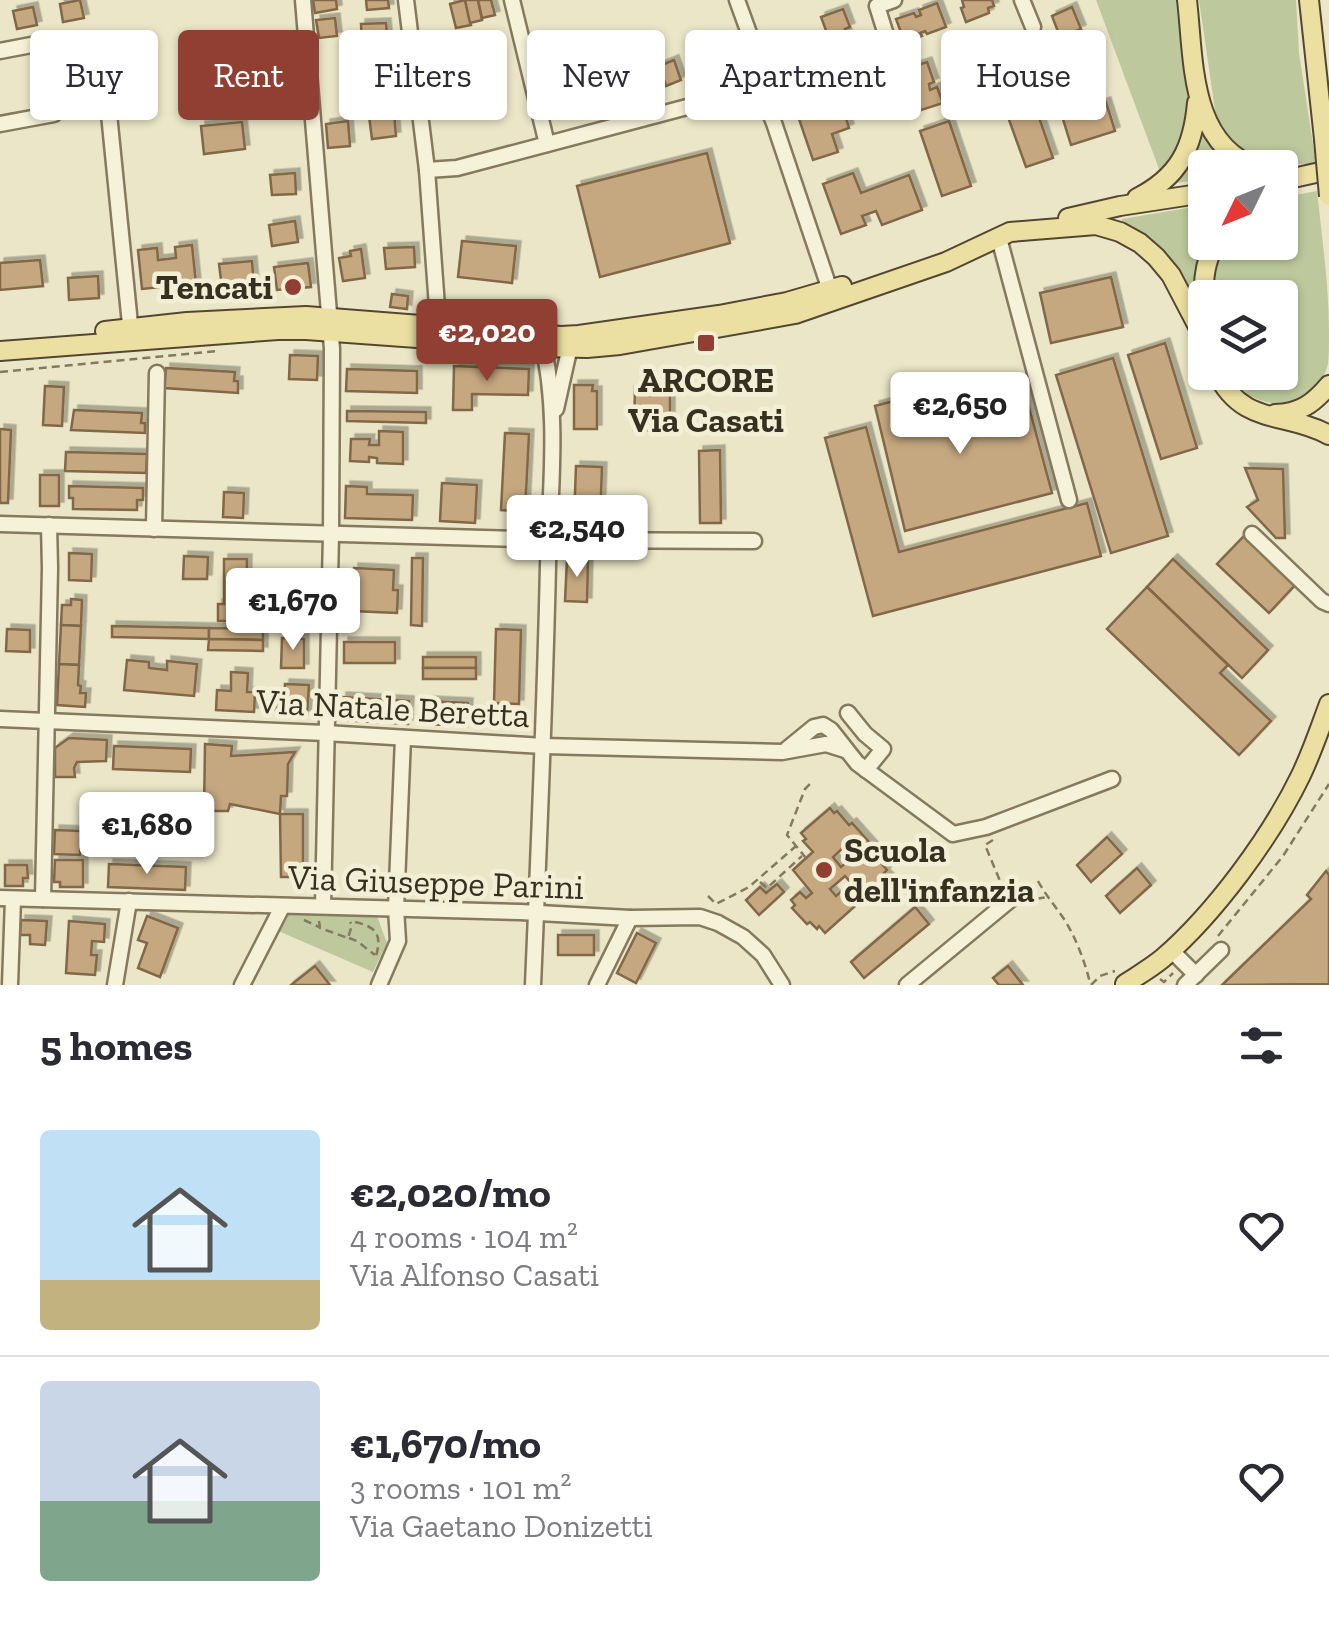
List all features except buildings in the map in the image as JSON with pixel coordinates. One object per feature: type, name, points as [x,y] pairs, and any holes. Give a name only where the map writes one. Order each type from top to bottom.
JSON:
[{"type":"main road","points":[[1187,0],[1198,92],[1210,128],[1228,150]]},
{"type":"main road","points":[[1309,0],[1325,181]]},
{"type":"main road","points":[[1318,100],[1329,62]]},
{"type":"main road","points":[[1120,206],[1159,185],[1178,165],[1193,133],[1198,92]]},
{"type":"main road","points":[[1298,175],[1325,181]]},
{"type":"main road","points":[[1298,182],[1325,181]]},
{"type":"main road","points":[[1298,188],[1325,181]]},
{"type":"main road","points":[[0,341],[306,330],[330,325],[620,345],[795,314],[941,251],[1120,206],[1188,195]]},
{"type":"main road","points":[[1005,235],[1096,225],[1120,232],[1156,257],[1188,308]]},
{"type":"main road","points":[[0,351],[131,334]]},
{"type":"main road","points":[[1260,414],[1302,410],[1329,385]]},
{"type":"main road","points":[[1226,390],[1242,406],[1260,414],[1329,435]]},
{"type":"main road","points":[[1108,985],[1125,985],[1166,954],[1242,870],[1285,804],[1307,762],[1329,704]]},
{"type":"main road","points":[[1147,985],[1166,954]]},
{"type":"street","points":[[302,0],[330,325],[331,534],[321,911]]},
{"type":"street","points":[[406,0],[427,170],[439,333]]},
{"type":"street","points":[[512,0],[548,144]]},
{"type":"street","points":[[736,0],[747,30]]},
{"type":"street","points":[[884,30],[877,6],[894,0]]},
{"type":"street","points":[[1022,0],[1033,28]]},
{"type":"street","points":[[0,51],[47,42],[56,50],[61,106],[54,114],[0,124]]},
{"type":"street","points":[[427,170],[457,168],[685,108]]},
{"type":"street","points":[[110,120],[131,334]]},
{"type":"street","points":[[773,120],[832,296]]},
{"type":"street","points":[[1005,235],[1069,500]]},
{"type":"street","points":[[533,985],[552,424],[542,341]]},
{"type":"street","points":[[552,424],[572,342]]},
{"type":"street","points":[[154,529],[157,373]]},
{"type":"street","points":[[0,524],[549,540],[754,541]]},
{"type":"street","points":[[42,899],[49,525]]},
{"type":"street","points":[[1252,534],[1322,602],[1329,604]]},
{"type":"street","points":[[848,713],[883,749],[866,770]]},
{"type":"street","name":"Via Natale Beretta","points":[[0,719],[544,746],[782,752],[826,744],[845,750],[953,834],[986,827],[1112,779]]},
{"type":"street","points":[[378,985],[398,940],[403,738]]},
{"type":"street","points":[[6,898],[10,985]]},
{"type":"street","name":"Via Giuseppe Parini","points":[[6,898],[321,911],[396,908],[630,918],[688,916],[718,923],[743,937],[762,955],[782,985]]},
{"type":"street","points":[[908,985],[1010,900]]},
{"type":"street","points":[[115,985],[129,901]]},
{"type":"street","points":[[242,985],[282,907]]},
{"type":"street","points":[[597,985],[630,918]]},
{"type":"street","points":[[1166,954],[1190,980],[1221,950]]},
{"type":"path","points":[[758,880],[766,888],[805,856],[787,835],[805,788],[812,782]]},
{"type":"path","points":[[1221,950],[1218,936],[1283,856],[1329,785]]},
{"type":"path","points":[[994,840],[984,845],[1010,900],[1046,897]]},
{"type":"path","points":[[708,896],[716,904],[749,887],[796,846]]},
{"type":"path","points":[[1038,881],[1065,921],[1085,962],[1091,985]]},
{"type":"path","points":[[321,911],[320,928],[356,941],[378,957],[380,940],[370,926],[349,919],[352,926],[348,938]]},
{"type":"green space","points":[[1096,0],[1176,0],[1190,114],[1188,130],[1162,177]]},
{"type":"green space","points":[[1199,0],[1296,0],[1299,53],[1316,164],[1298,164],[1298,150],[1242,150],[1227,136],[1216,117]]},
{"type":"green space","points":[[1201,129],[1225,150],[1196,150]]},
{"type":"green space","points":[[1188,164],[1188,181],[1176,183]]},
{"type":"green space","points":[[1317,191],[1328,297],[1328,364],[1316,388],[1303,399],[1287,404],[1270,403],[1241,390],[1298,390],[1298,280],[1211,280],[1211,273],[1216,260],[1298,260],[1298,195]]},
{"type":"green space","points":[[1188,208],[1188,260],[1201,260],[1196,280],[1188,280],[1188,287],[1154,243],[1122,224],[1122,219]]},
{"type":"green space","points":[[285,912],[377,916],[387,943],[373,972],[276,930]]},
{"type":"place","name":"Tencati","points":[[293,287]]},
{"type":"place","name":"ARCORE Via Casati","points":[[706,343]]},
{"type":"place","name":"Scuola dell'infanzia","points":[[824,870]]}]
